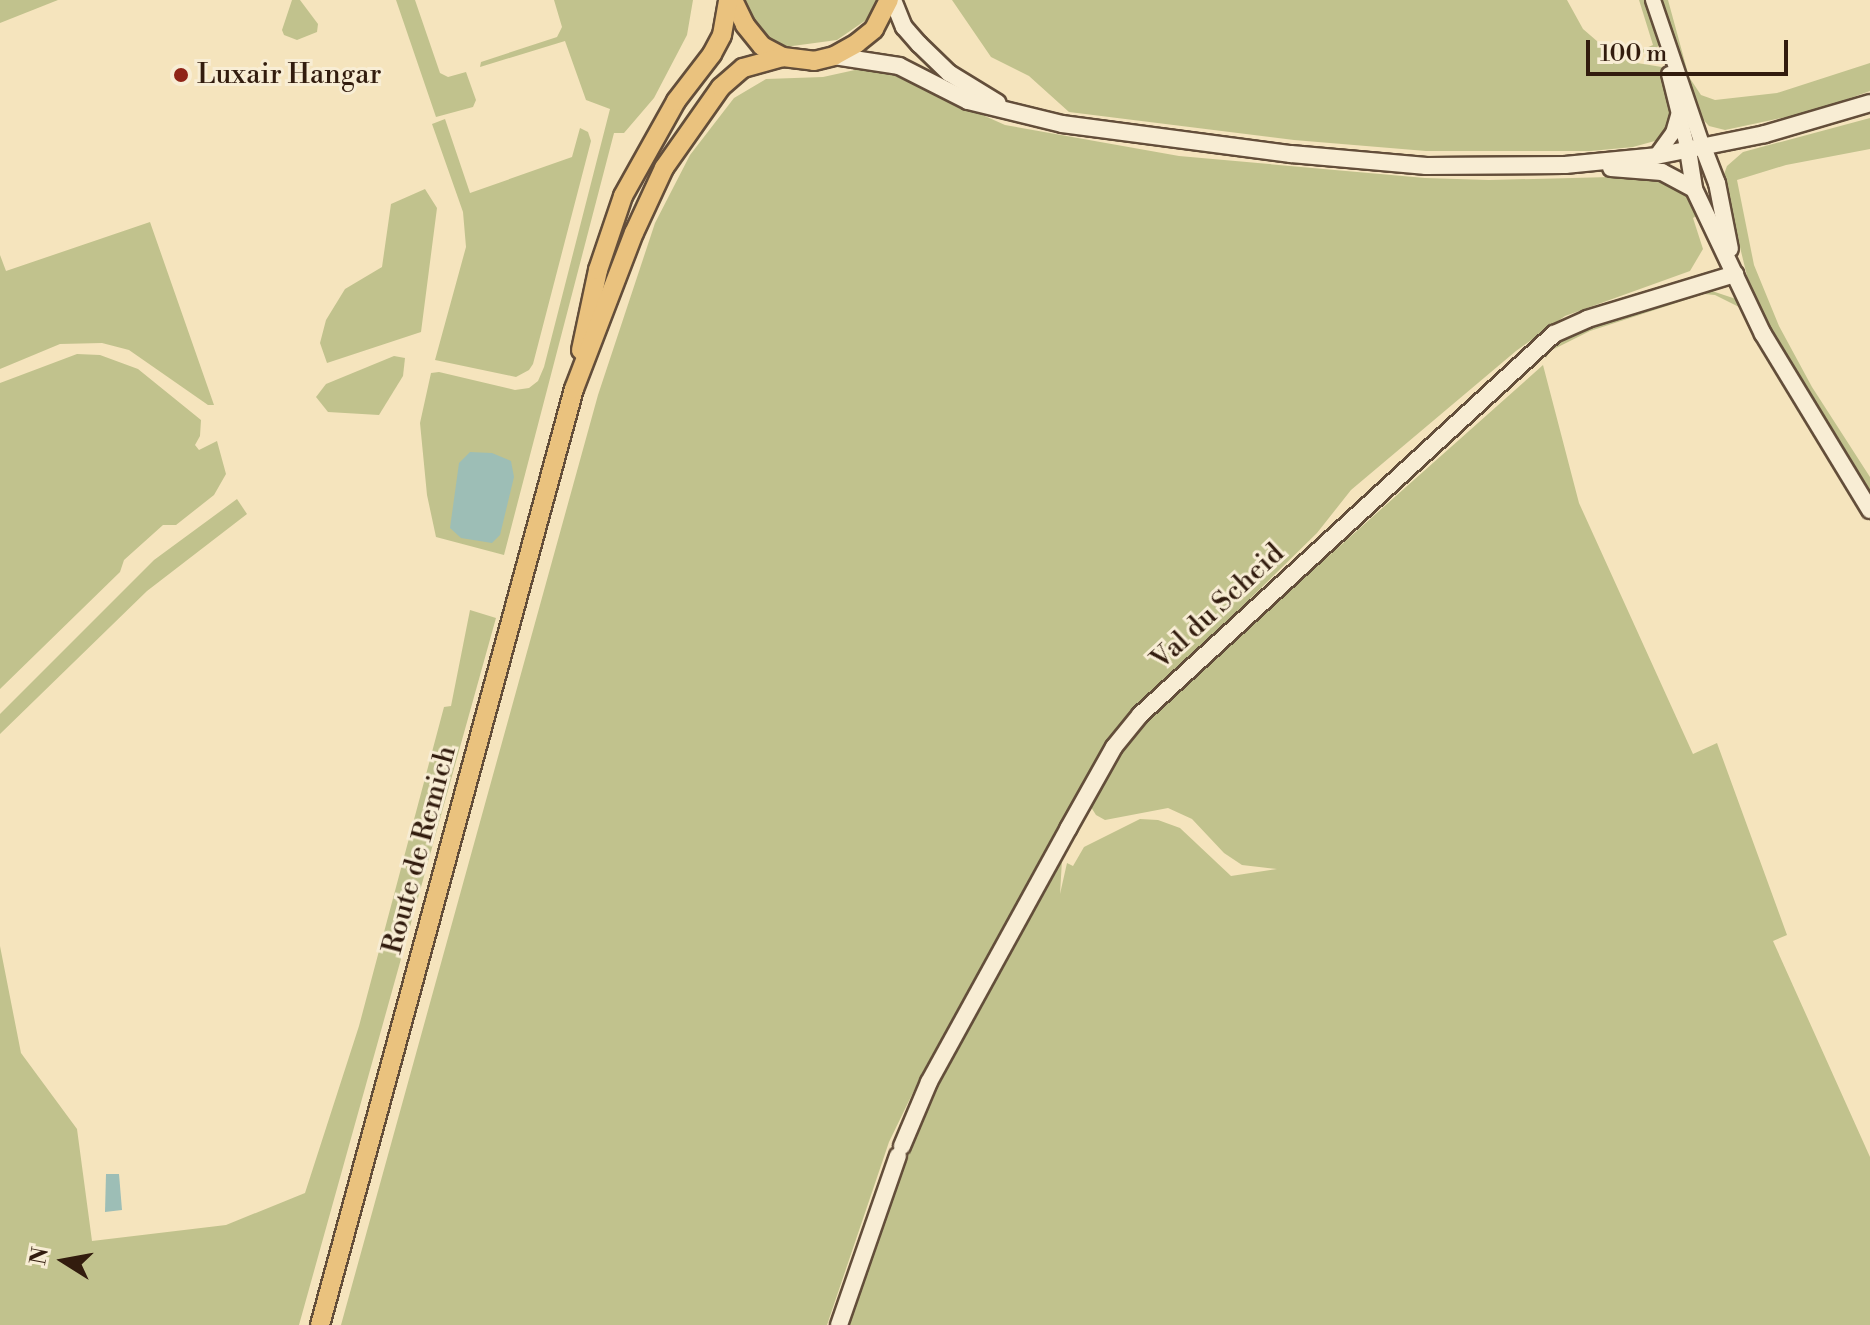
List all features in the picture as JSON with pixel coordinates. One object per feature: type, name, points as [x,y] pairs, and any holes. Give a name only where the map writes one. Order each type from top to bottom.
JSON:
[{"type":"main road","points":[[731,0],[762,46],[783,57]]},
{"type":"main road","name":"Route de Remich","points":[[320,1325],[574,389],[588,308],[623,196],[676,101],[712,54],[731,0]]},
{"type":"main road","points":[[834,56],[874,29],[891,0]]},
{"type":"main road","points":[[891,0],[904,27],[939,63],[1009,110]]},
{"type":"main road","points":[[834,56],[899,66],[968,101],[1119,133],[1291,154],[1426,166],[1565,165],[1662,172],[1694,189]]},
{"type":"main road","name":"Route de Remich","points":[[574,389],[634,233],[664,168],[721,87],[743,68],[783,57],[814,61],[834,56]]},
{"type":"main road","points":[[1565,165],[1656,156],[1733,141],[1870,103]]},
{"type":"main road","points":[[1733,141],[1719,168],[1717,183],[1735,274]]},
{"type":"main road","points":[[1695,148],[1717,183]]},
{"type":"main road","points":[[1695,148],[1694,189],[1735,274],[1771,347],[1870,510]]},
{"type":"main road","name":"Val du Scheid","points":[[839,1325],[900,1151],[929,1082],[1114,747],[1140,715],[1554,334],[1587,319],[1735,274]]},
{"type":"street","points":[[1652,0],[1678,107],[1695,148]]},
{"type":"street","points":[[1652,0],[1695,148]]},
{"type":"street","points":[[1656,156],[1673,133],[1678,107]]},
{"type":"green space","points":[[0,0],[58,0],[0,23]]},
{"type":"green space","points":[[292,0],[300,0],[318,24],[317,32],[297,40],[284,35],[282,30]]},
{"type":"green space","points":[[396,0],[415,0],[440,73],[448,77],[466,72],[476,100],[473,107],[436,117]]},
{"type":"green space","points":[[554,0],[693,0],[687,35],[654,98],[624,133],[614,133],[504,555],[436,537],[427,495],[420,423],[431,373],[439,372],[515,390],[529,388],[538,381],[544,367],[610,109],[586,100],[565,41],[480,67],[481,62],[557,37],[562,27]]},
{"type":"green space","points":[[740,0],[877,0],[866,20],[837,40],[785,47],[776,46],[758,34]]},
{"type":"green space","points":[[952,0],[1567,0],[1583,29],[1605,48],[1626,56],[1631,62],[1668,68],[1674,121],[1662,139],[1633,147],[1591,151],[1426,151],[1294,140],[1069,112],[1029,76],[991,57]]},
{"type":"green space","points":[[1639,0],[1651,0],[1662,43],[1650,53],[1637,52],[1653,45]]},
{"type":"green space","points":[[1655,0],[1668,0],[1689,77],[1701,95],[1715,100],[1777,93],[1870,63],[1870,91],[1814,111],[1725,130],[1709,126],[1699,115]]},
{"type":"green space","points":[[864,68],[882,70],[1005,125],[1179,156],[1425,178],[1489,180],[1649,176],[1681,187],[1693,199],[1699,214],[1693,218],[1703,249],[1690,271],[1565,316],[1516,351],[1351,490],[1317,533],[1107,739],[921,1076],[889,1142],[827,1325],[341,1325],[598,395],[655,223],[690,155],[734,98],[766,79],[823,77]]},
{"type":"green space","points":[[1870,118],[1870,149],[1786,165],[1737,180],[1754,265],[1779,326],[1812,387],[1870,477],[1870,497],[1772,336],[1747,276],[1723,177],[1727,166],[1743,152]]},
{"type":"green space","points":[[445,119],[470,193],[572,157],[580,128],[588,132],[591,141],[533,364],[516,377],[435,360],[466,247],[463,212],[432,124]]},
{"type":"green space","points":[[425,189],[437,208],[421,332],[327,363],[320,343],[326,320],[345,289],[382,267],[391,204]]},
{"type":"green space","points":[[150,222],[214,405],[208,405],[129,350],[102,343],[60,344],[0,369],[0,255],[6,271]]},
{"type":"green space","points":[[1706,289],[1739,300],[1741,308],[1715,295],[1704,294],[1590,331],[1550,351],[1546,358],[1545,349],[1554,342],[1592,324]]},
{"type":"green space","points":[[77,354],[100,355],[138,369],[201,420],[200,436],[195,445],[199,450],[217,441],[226,474],[214,495],[176,525],[163,525],[124,560],[120,572],[0,689],[0,383]]},
{"type":"green space","points":[[394,356],[405,358],[403,376],[379,415],[328,412],[316,397],[326,384]]},
{"type":"green space","points":[[1543,365],[1579,503],[1693,754],[1717,743],[1787,935],[1773,941],[1870,1157],[1870,1325],[848,1325],[913,1134],[1057,863],[1062,860],[1060,894],[1067,863],[1073,866],[1084,847],[1140,819],[1158,820],[1180,828],[1231,876],[1277,869],[1242,865],[1224,853],[1192,819],[1168,808],[1105,820],[1096,815],[1089,804],[1120,750],[1150,715]]},
{"type":"green space","points":[[237,499],[247,514],[147,591],[0,734],[0,714],[154,560]]},
{"type":"green space","points":[[470,610],[496,618],[299,1325],[0,1325],[0,946],[21,1053],[77,1129],[92,1241],[226,1225],[305,1193],[359,1026],[444,707],[451,706]]},
{"type":"water","points":[[470,452],[492,453],[511,461],[514,477],[500,535],[492,543],[461,538],[450,528],[459,463]]},
{"type":"water","points":[[106,1174],[119,1174],[122,1210],[105,1212]]},
{"type":"place","name":"Luxair Hangar","points":[[181,75]]}]
